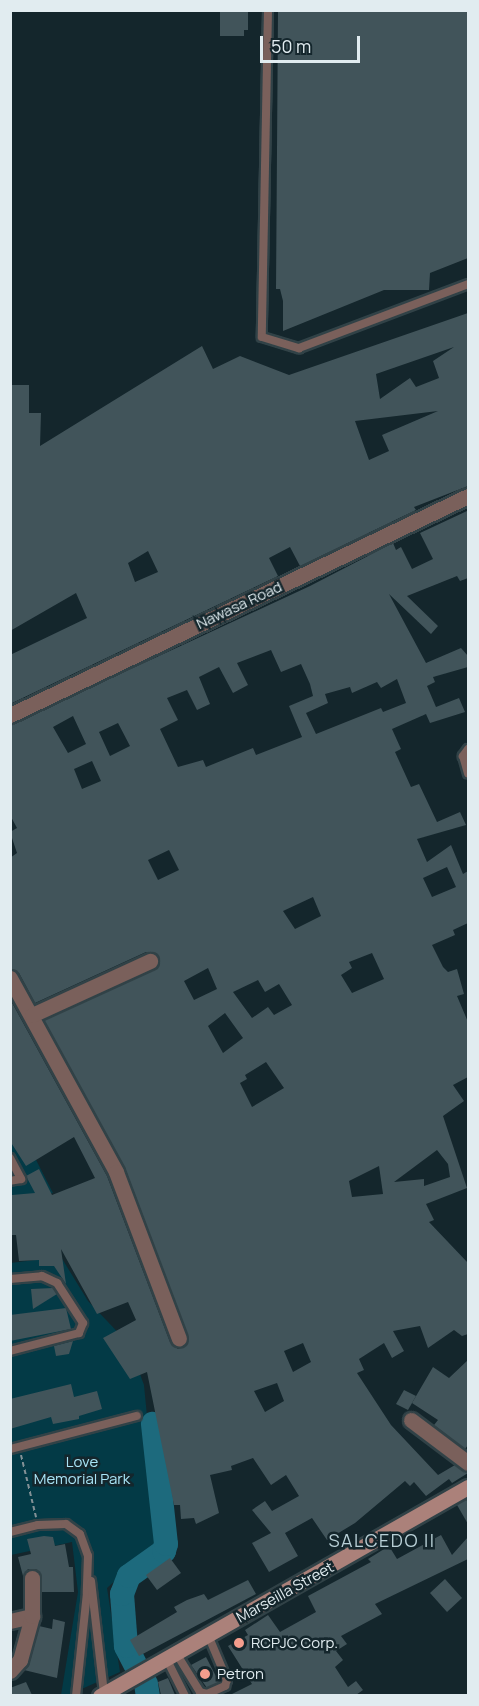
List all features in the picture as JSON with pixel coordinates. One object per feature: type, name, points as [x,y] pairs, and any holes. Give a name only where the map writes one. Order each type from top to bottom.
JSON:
[{"type":"main road","name":"Marseilla Street","points":[[102,1694],[468,1487]]},
{"type":"street","name":"Nawasa Road","points":[[10,715],[468,496]]},
{"type":"street","points":[[32,1015],[150,961]]},
{"type":"street","points":[[10,978],[116,1172],[179,1339]]},
{"type":"street","points":[[411,1420],[468,1463]]},
{"type":"street","points":[[10,1671],[20,1660],[32,1616],[32,1578]]},
{"type":"street","points":[[10,1621],[32,1616]]},
{"type":"lane","points":[[268,10],[262,337],[299,348],[468,284]]},
{"type":"lane","points":[[468,749],[463,756],[468,773]]},
{"type":"lane","points":[[10,1158],[21,1179],[10,1181]]},
{"type":"lane","points":[[10,1280],[42,1276],[57,1283],[83,1323],[79,1333],[10,1351]]},
{"type":"lane","points":[[14,1448],[137,1416]]},
{"type":"lane","points":[[10,1532],[38,1525],[66,1524],[80,1534],[87,1556],[102,1694]]},
{"type":"lane","points":[[76,1695],[87,1556]]},
{"type":"lane","points":[[171,1656],[200,1692],[207,1694],[225,1686],[226,1680],[208,1635]]},
{"type":"lane","points":[[171,1656],[185,1695]]},
{"type":"path","points":[[14,1448],[38,1525]]},
{"type":"green space","points":[[11,1111],[53,1193],[11,1201]]},
{"type":"green space","name":"Love Memorial Park","points":[[61,1257],[88,1301],[129,1344],[144,1385],[159,1541],[107,1588],[120,1672],[68,1695],[61,1695],[78,1592],[72,1542],[11,1555],[10,1263]]},
{"type":"building","points":[[220,10],[248,10],[248,30],[244,30],[244,36],[220,36]]},
{"type":"building","points":[[278,10],[468,10],[468,258],[430,273],[429,290],[384,290],[283,331],[283,301],[280,289],[276,289]]},
{"type":"building","points":[[468,313],[468,486],[414,507],[416,510],[300,566],[290,547],[269,558],[278,576],[10,704],[10,655],[87,618],[76,593],[10,631],[10,385],[29,385],[29,413],[41,413],[40,446],[202,346],[213,369],[240,356],[289,375]],"holes":[[[454,347],[433,361],[439,378],[416,387],[410,378],[380,399],[376,374]],[[438,411],[382,435],[389,451],[369,460],[355,421]],[[148,551],[158,572],[135,582],[128,563]]]},
{"type":"building","points":[[468,507],[468,578],[460,581],[457,576],[407,596],[438,626],[431,634],[389,594],[426,663],[461,648],[468,656],[468,667],[433,677],[435,682],[427,686],[436,707],[459,698],[465,712],[430,723],[426,714],[392,729],[401,749],[395,752],[411,787],[419,784],[437,822],[460,812],[466,825],[417,839],[427,862],[451,845],[463,874],[468,871],[468,923],[453,930],[455,935],[432,945],[448,972],[457,969],[464,994],[457,996],[468,1022],[468,1077],[453,1085],[464,1101],[443,1116],[467,1188],[426,1204],[434,1220],[429,1222],[468,1263],[468,1334],[462,1336],[454,1330],[428,1348],[420,1326],[393,1331],[404,1351],[392,1358],[384,1343],[359,1359],[364,1370],[357,1373],[391,1425],[438,1475],[455,1465],[468,1473],[452,1483],[449,1479],[426,1496],[414,1482],[410,1486],[405,1481],[355,1523],[327,1540],[312,1518],[285,1533],[298,1556],[269,1572],[252,1543],[271,1533],[252,1510],[265,1501],[272,1511],[299,1496],[286,1475],[271,1485],[253,1458],[231,1466],[232,1470],[210,1475],[219,1513],[196,1524],[194,1518],[181,1519],[180,1505],[174,1505],[147,1372],[130,1379],[103,1338],[136,1320],[128,1302],[97,1314],[61,1249],[66,1284],[54,1266],[39,1266],[39,1260],[19,1261],[16,1235],[10,1235],[12,1195],[35,1193],[26,1176],[39,1169],[52,1195],[95,1178],[74,1137],[26,1166],[10,1141],[10,999],[107,1176],[170,1342],[178,1349],[187,1345],[188,1336],[125,1168],[44,1020],[154,970],[159,958],[146,952],[35,1003],[19,973],[10,968],[10,858],[17,853],[10,832],[17,828],[10,815],[10,725],[310,586],[393,543],[396,550],[401,547],[412,569],[433,559],[420,533],[467,511]],"holes":[[[271,650],[281,672],[301,664],[313,696],[289,706],[302,737],[256,755],[253,748],[206,767],[203,760],[178,767],[160,729],[178,720],[167,698],[187,690],[197,710],[210,704],[199,677],[219,667],[233,693],[248,685],[237,663]],[[397,679],[406,703],[383,712],[381,708],[316,734],[306,713],[328,703],[325,694],[350,687],[352,693],[377,682],[381,688]],[[73,716],[86,744],[68,753],[53,727]],[[118,723],[130,746],[110,756],[99,732]],[[92,761],[101,781],[82,789],[74,769]],[[169,850],[179,870],[158,880],[148,860]],[[447,867],[456,887],[432,897],[423,878]],[[313,897],[321,916],[295,929],[283,911]],[[372,953],[384,979],[352,993],[341,975],[352,968],[349,962]],[[208,968],[217,989],[194,1000],[184,981]],[[258,980],[265,992],[279,984],[292,1005],[274,1015],[268,1007],[252,1018],[233,992]],[[225,1013],[243,1038],[223,1053],[208,1026]],[[266,1062],[284,1088],[252,1107],[240,1083],[247,1079],[245,1075]],[[437,1150],[448,1164],[450,1177],[424,1186],[424,1179],[394,1182]],[[379,1166],[383,1194],[352,1197],[349,1181]],[[303,1343],[311,1362],[293,1372],[284,1351]],[[277,1383],[284,1401],[265,1412],[254,1391]]]},
{"type":"building","points":[[53,1288],[57,1294],[33,1309],[31,1289]]},
{"type":"building","points":[[66,1308],[71,1329],[10,1341],[10,1315]]},
{"type":"building","points":[[73,1341],[69,1354],[56,1356],[54,1346]]},
{"type":"building","points":[[468,1360],[468,1445],[465,1449],[434,1425],[438,1420],[412,1403],[433,1367],[449,1378]]},
{"type":"building","points":[[71,1384],[74,1397],[97,1391],[102,1409],[79,1416],[79,1419],[53,1424],[51,1417],[10,1429],[10,1399]]},
{"type":"building","points":[[404,1390],[416,1396],[408,1410],[396,1404]]},
{"type":"building","points":[[466,1499],[468,1503],[468,1524],[457,1505]]},
{"type":"building","points":[[441,1535],[452,1555],[468,1537],[468,1559],[375,1604],[382,1614],[341,1636],[347,1644],[336,1651],[343,1660],[335,1667],[348,1687],[356,1681],[363,1690],[356,1695],[230,1695],[252,1684],[228,1646],[248,1635],[245,1630],[268,1615],[280,1632],[316,1612],[308,1596],[371,1562],[368,1559],[389,1546],[397,1559]]},
{"type":"building","points":[[53,1537],[55,1546],[65,1544],[69,1567],[73,1567],[74,1592],[42,1592],[42,1577],[36,1569],[28,1569],[23,1576],[18,1557],[31,1554],[27,1539]]},
{"type":"building","points":[[170,1558],[181,1573],[157,1590],[146,1575]]},
{"type":"building","points":[[445,1579],[462,1598],[447,1612],[430,1593]]},
{"type":"building","points":[[248,1580],[256,1594],[139,1656],[130,1640],[177,1612],[174,1607],[204,1594],[208,1600]]},
{"type":"building","points":[[53,1619],[65,1622],[57,1678],[24,1670],[39,1626],[52,1629]]},
{"type":"building","name":"Petron","points":[[206,1657],[219,1682],[207,1688],[191,1665]]},
{"type":"building","points":[[168,1678],[175,1695],[161,1695],[158,1682]]},
{"type":"building","points":[[26,1682],[32,1695],[10,1695],[10,1688]]},
{"type":"waterway","points":[[135,1664],[126,1646],[122,1594],[129,1576],[164,1551],[166,1544],[153,1424]]},
{"type":"waterway","points":[[146,1684],[148,1696]]},
{"type":"place","name":"RCPJC Corp.","points":[[239,1643]]},
{"type":"place","name":"Petron","points":[[205,1674]]},
{"type":"district","name":"SALCEDO II","points":[[382,1540]]}]
